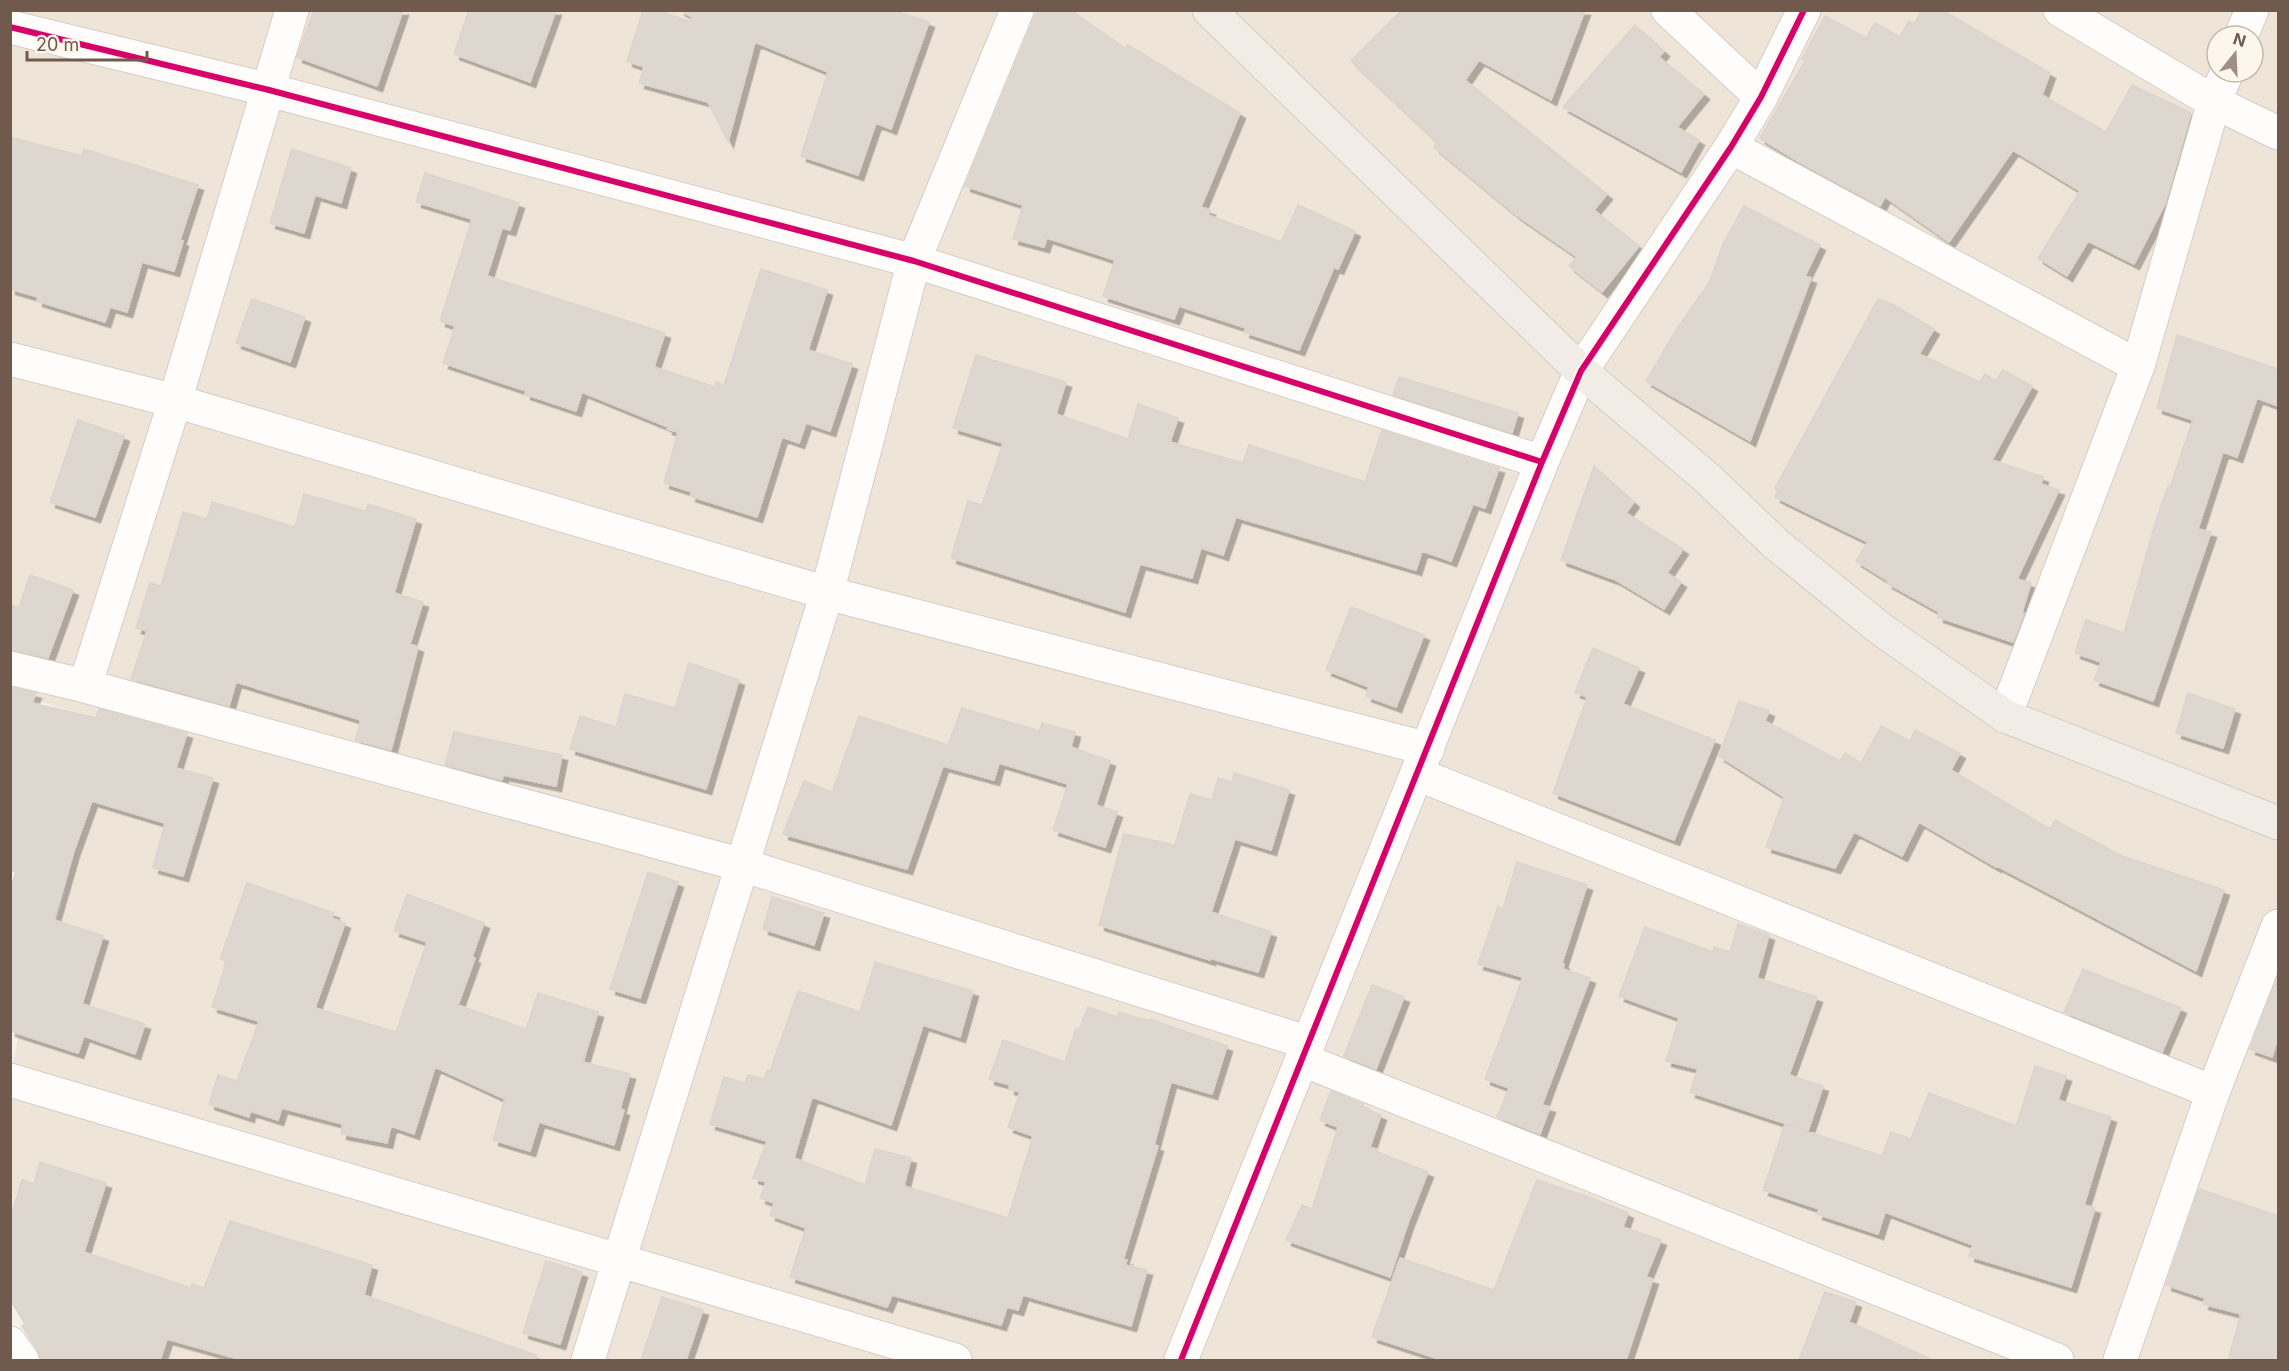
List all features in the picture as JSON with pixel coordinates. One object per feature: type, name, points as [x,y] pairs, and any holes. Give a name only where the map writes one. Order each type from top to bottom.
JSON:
[{"type":"main road","points":[[1209,10],[1581,371],[1707,478],[1785,551],[1882,630],[2005,716],[2278,823]]},
{"type":"street","points":[[85,686],[175,401],[292,10]]},
{"type":"street","points":[[588,1360],[827,593],[914,261],[1017,10]]},
{"type":"street","points":[[1668,10],[1761,97]]},
{"type":"street","points":[[1192,1358],[1306,1051],[1542,462],[1581,371],[1731,147],[1761,97],[1804,10]]},
{"type":"street","points":[[2060,10],[2214,102],[2278,133]]},
{"type":"street","points":[[2246,24],[2252,10]]},
{"type":"street","points":[[10,27],[269,90],[914,261],[1542,462]]},
{"type":"street","points":[[2005,716],[2138,366],[2214,102],[2221,84]]},
{"type":"street","points":[[1731,147],[2138,366]]},
{"type":"street","points":[[10,359],[175,401],[827,593],[1423,762],[2213,1092]]},
{"type":"street","points":[[10,668],[85,686],[742,865],[1306,1051],[2057,1360]]},
{"type":"street","points":[[2120,1360],[2213,1092],[2278,926]]},
{"type":"street","points":[[10,1080],[955,1360]]},
{"type":"street","points":[[10,1343],[22,1360]]},
{"type":"shaded area","points":[[11,11],[2278,11],[2278,1360],[159,1360],[162,1346],[11,1270],[11,1074],[19,1034],[60,910],[96,765],[66,750],[76,713],[11,692]]},
{"type":"building","points":[[314,10],[403,10],[377,86],[297,57]]},
{"type":"building","points":[[469,10],[556,10],[530,82],[454,54]]},
{"type":"building","points":[[643,10],[656,10],[691,22],[692,17],[680,10],[892,10],[929,22],[891,129],[876,123],[858,175],[801,156],[828,72],[755,42],[728,142],[708,102],[639,83],[644,67],[627,61]]},
{"type":"building","points":[[1039,10],[1070,10],[1125,48],[1128,45],[1240,113],[1201,207],[1210,210],[1208,215],[1281,242],[1298,205],[1355,231],[1338,269],[1334,267],[1299,350],[1244,332],[1246,328],[1179,306],[1174,319],[1103,296],[1115,260],[1047,238],[1044,247],[1013,239],[1023,205],[965,186]]},
{"type":"building","points":[[1402,10],[1585,10],[1551,100],[1479,60],[1465,80],[1607,194],[1594,210],[1639,246],[1602,292],[1569,266],[1577,257],[1516,215],[1434,147],[1437,142],[1351,61]]},
{"type":"building","points":[[1922,10],[1942,10],[2050,73],[2042,95],[2106,132],[2132,85],[2191,113],[2165,204],[2134,264],[2088,241],[2067,276],[2038,258],[2080,191],[2013,150],[1949,242],[1885,197],[1880,206],[1760,138],[1805,61],[1802,59],[1825,16],[1866,38],[1875,23],[1900,37],[1909,21],[1914,24]]},
{"type":"building","points":[[1635,25],[1664,51],[1659,57],[1704,94],[1677,127],[1699,140],[1681,172],[1563,107]]},
{"type":"building","points":[[10,137],[82,156],[84,149],[198,185],[180,240],[183,241],[174,271],[142,262],[127,312],[110,307],[105,322],[37,301],[38,297],[10,289]]},
{"type":"building","points":[[292,149],[351,168],[341,203],[315,195],[304,233],[270,223]]},
{"type":"building","points":[[425,173],[519,203],[510,230],[502,228],[487,276],[665,333],[654,367],[715,387],[716,382],[724,385],[761,269],[827,290],[808,350],[852,364],[830,431],[806,423],[799,443],[782,437],[757,517],[690,496],[692,492],[664,483],[678,432],[667,429],[668,427],[582,392],[576,411],[525,394],[526,391],[443,363],[455,326],[440,321],[472,219],[416,202]]},
{"type":"building","points":[[1744,206],[1820,245],[1805,276],[1811,278],[1750,441],[1646,381],[1678,327],[1709,283],[1723,244]]},
{"type":"building","points":[[252,299],[305,317],[290,362],[236,343]]},
{"type":"building","points":[[1878,299],[1894,305],[1934,329],[1919,354],[1980,382],[1985,374],[1996,381],[2003,370],[2032,386],[1992,460],[2043,477],[2041,484],[2059,490],[2017,579],[2031,583],[2022,612],[2024,613],[2013,642],[1938,617],[1939,612],[1887,583],[1888,581],[1856,561],[1868,542],[1775,497],[1778,491],[1775,488]]},
{"type":"building","points":[[2177,335],[2278,369],[2278,406],[2257,398],[2237,457],[2223,452],[2198,529],[2211,532],[2153,701],[2094,680],[2101,662],[2075,653],[2086,620],[2124,633],[2157,517],[2193,420],[2157,408]]},
{"type":"building","points":[[976,355],[1066,382],[1056,414],[1128,439],[1138,404],[1178,418],[1170,442],[1243,463],[1249,445],[1365,482],[1382,430],[1499,468],[1485,508],[1473,504],[1451,561],[1422,551],[1416,570],[1236,517],[1223,555],[1201,548],[1192,578],[1140,564],[1125,612],[951,558],[968,501],[982,505],[1003,443],[953,428]]},
{"type":"building","points":[[1399,377],[1518,413],[1512,433],[1393,395]]},
{"type":"building","points":[[78,420],[124,436],[95,517],[50,502]]},
{"type":"building","points":[[1594,466],[1634,502],[1626,513],[1683,549],[1667,573],[1681,582],[1664,609],[1616,580],[1561,560]]},
{"type":"building","points":[[304,494],[366,511],[368,504],[416,519],[394,593],[423,602],[410,644],[418,647],[391,750],[355,740],[361,720],[236,682],[229,706],[131,679],[147,631],[136,628],[150,583],[161,586],[183,512],[207,519],[212,502],[295,527]]},
{"type":"building","points":[[30,575],[73,590],[48,658],[10,650],[10,605],[19,608]]},
{"type":"building","points":[[1351,607],[1424,635],[1396,707],[1366,696],[1369,687],[1326,670]]},
{"type":"building","points":[[1593,648],[1639,668],[1623,704],[1715,740],[1674,840],[1553,793],[1587,697],[1575,692]]},
{"type":"building","points":[[689,663],[739,680],[706,789],[570,749],[580,716],[616,727],[625,694],[675,708]]},
{"type":"building","points":[[10,687],[36,693],[32,703],[96,718],[99,709],[187,733],[176,768],[213,778],[183,876],[153,868],[165,823],[92,801],[74,851],[54,920],[103,936],[82,1004],[145,1024],[135,1054],[84,1036],[78,1053],[10,1031],[10,890],[16,872],[10,870]]},
{"type":"building","points":[[2188,693],[2235,709],[2223,748],[2176,733]]},
{"type":"building","points":[[1739,701],[1769,711],[1765,721],[1840,761],[1845,753],[1861,763],[1881,726],[1910,741],[1915,730],[1960,753],[1951,770],[2050,829],[2055,820],[2122,856],[2224,890],[2196,971],[1996,867],[1919,822],[1902,856],[1854,832],[1835,868],[1766,847],[1784,797],[1719,756]]},
{"type":"building","points":[[962,708],[1039,731],[1042,723],[1075,732],[1071,747],[1110,761],[1096,805],[1117,812],[1105,847],[1053,830],[1068,784],[999,763],[994,780],[943,766],[907,869],[783,834],[804,781],[832,792],[859,716],[948,745]]},
{"type":"building","points":[[454,732],[562,755],[556,786],[503,775],[502,780],[445,765]]},
{"type":"building","points":[[1234,773],[1289,790],[1271,850],[1235,839],[1211,912],[1271,932],[1258,972],[1210,958],[1210,960],[1099,925],[1124,834],[1175,845],[1190,794],[1212,800],[1218,778],[1232,782]]},
{"type":"building","points":[[1517,862],[1587,885],[1562,963],[1564,964],[1563,969],[1590,978],[1542,1105],[1550,1107],[1540,1134],[1497,1117],[1509,1088],[1485,1079],[1523,977],[1478,964],[1498,907],[1503,909]]},
{"type":"building","points":[[648,872],[678,882],[640,998],[610,989]]},
{"type":"building","points":[[247,883],[334,913],[332,918],[345,923],[315,1008],[396,1032],[427,942],[394,931],[407,894],[484,923],[472,957],[475,958],[458,1005],[526,1029],[538,993],[598,1012],[583,1062],[630,1074],[620,1109],[624,1110],[614,1145],[539,1122],[530,1151],[493,1140],[505,1099],[435,1067],[414,1134],[391,1126],[387,1143],[341,1134],[343,1124],[282,1108],[278,1120],[250,1111],[249,1117],[209,1104],[218,1075],[237,1081],[259,1021],[212,1007],[227,961],[220,959]]},
{"type":"building","points":[[772,897],[824,913],[814,945],[763,929]]},
{"type":"building","points":[[1738,924],[1769,935],[1757,978],[1817,997],[1789,1075],[1823,1086],[1808,1131],[1690,1092],[1698,1069],[1666,1061],[1679,1018],[1619,996],[1645,927],[1713,952],[1714,947],[1730,952]]},
{"type":"building","points":[[875,962],[973,991],[960,1037],[923,1025],[891,1125],[812,1097],[794,1158],[865,1185],[875,1149],[911,1158],[904,1186],[1008,1218],[1033,1136],[1008,1127],[1020,1092],[1009,1089],[1010,1085],[989,1079],[1003,1040],[1065,1062],[1076,1029],[1079,1030],[1088,1007],[1117,1017],[1119,1012],[1149,1021],[1150,1019],[1227,1046],[1212,1094],[1171,1082],[1154,1145],[1158,1146],[1123,1260],[1127,1260],[1125,1265],[1147,1270],[1131,1326],[1023,1295],[1018,1310],[1007,1307],[1001,1325],[892,1295],[887,1307],[790,1277],[806,1228],[770,1215],[774,1203],[760,1198],[766,1182],[753,1178],[767,1141],[710,1124],[724,1077],[745,1083],[748,1075],[764,1079],[767,1070],[770,1071],[798,991],[860,1012]]},
{"type":"building","points":[[2083,969],[2181,1008],[2162,1052],[2064,1012]]},
{"type":"building","points":[[2278,976],[2278,1038],[2272,1057],[2250,1049]]},
{"type":"building","points":[[1372,985],[1404,997],[1376,1069],[1344,1056]]},
{"type":"building","points":[[2035,1066],[2066,1076],[2058,1100],[2111,1117],[2084,1205],[2095,1208],[2071,1287],[1969,1256],[1973,1245],[1885,1212],[1878,1234],[1817,1214],[1819,1209],[1763,1190],[1785,1124],[1882,1156],[1891,1132],[1911,1139],[1929,1093],[2016,1126]]},
{"type":"building","points":[[1331,1091],[1363,1104],[1361,1107],[1381,1115],[1370,1147],[1378,1150],[1377,1152],[1428,1172],[1390,1277],[1286,1240],[1302,1205],[1312,1209],[1338,1127],[1320,1120]]},
{"type":"building","points":[[40,1162],[106,1183],[84,1252],[191,1288],[192,1284],[204,1288],[230,1221],[372,1265],[364,1295],[536,1355],[535,1360],[242,1360],[167,1339],[160,1360],[41,1360],[37,1349],[22,1326],[25,1324],[10,1299],[10,1219],[22,1180],[34,1184]]},
{"type":"building","points":[[1537,1180],[1592,1198],[1628,1213],[1623,1227],[1661,1240],[1646,1277],[1653,1279],[1626,1360],[1442,1360],[1372,1337],[1400,1258],[1494,1290]]},
{"type":"building","points":[[2199,1189],[2278,1216],[2278,1360],[2228,1360],[2241,1314],[2203,1304],[2205,1298],[2166,1285]]},
{"type":"building","points":[[546,1261],[582,1272],[560,1344],[523,1333]]},
{"type":"building","points":[[1825,1292],[1856,1302],[1849,1322],[1933,1360],[1799,1360]]},
{"type":"building","points":[[662,1297],[703,1310],[686,1360],[641,1360]]},
{"type":"cycle path","points":[[1181,1360],[1542,462],[1581,371],[1731,147],[1761,97],[1804,10]]},
{"type":"cycle path","points":[[10,27],[269,90],[914,261],[1542,462]]}]
